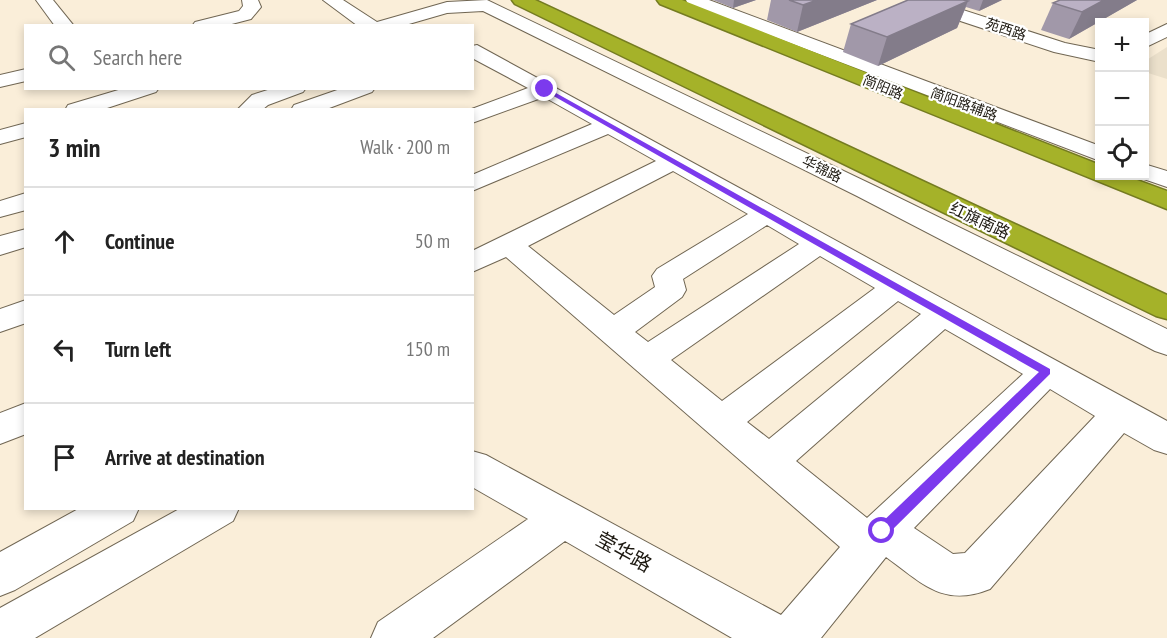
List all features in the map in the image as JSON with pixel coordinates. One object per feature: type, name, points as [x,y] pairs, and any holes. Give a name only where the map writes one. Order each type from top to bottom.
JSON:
[{"type":"highway","name":"红旗南路","points":[[521,0],[1167,308]]},
{"type":"highway","name":"简阳路","points":[[666,0],[1095,172]]},
{"type":"highway","points":[[1114,180],[1167,201]]},
{"type":"street","points":[[44,0],[63,24]]},
{"type":"street","points":[[209,24],[245,15],[252,7],[250,0]]},
{"type":"street","points":[[331,0],[367,24]]},
{"type":"street","points":[[372,24],[438,5],[445,0]]},
{"type":"street","name":"简阳路辅路","points":[[694,0],[1095,152]]},
{"type":"street","name":"苑西路","points":[[915,0],[1061,48],[1095,55]]},
{"type":"street","points":[[389,24],[459,5],[480,3]]},
{"type":"street","name":"华锦路","points":[[480,3],[866,191],[1167,343]]},
{"type":"street","points":[[1149,29],[1167,19]]},
{"type":"street","points":[[1149,40],[1167,29]]},
{"type":"street","points":[[474,52],[477,51],[674,161],[1167,439]]},
{"type":"street","points":[[0,81],[24,75]]},
{"type":"street","points":[[474,116],[545,89]]},
{"type":"street","points":[[99,108],[144,90]]},
{"type":"street","points":[[85,108],[158,90]]},
{"type":"street","points":[[250,108],[260,100],[290,90]]},
{"type":"street","points":[[308,108],[360,90]]},
{"type":"street","points":[[0,131],[24,125]]},
{"type":"street","points":[[474,182],[609,125]]},
{"type":"street","points":[[0,137],[24,131]]},
{"type":"street","points":[[474,262],[674,161]]},
{"type":"street","points":[[1149,173],[1167,179]]},
{"type":"street","points":[[0,209],[24,202]]},
{"type":"street","points":[[613,332],[671,290],[667,276],[767,214]]},
{"type":"street","points":[[0,246],[24,238]]},
{"type":"street","points":[[647,360],[819,243]]},
{"type":"street","points":[[509,245],[769,462],[875,538],[948,574],[975,574],[1120,413]]},
{"type":"street","points":[[721,422],[897,287]]},
{"type":"street","points":[[0,321],[24,312]]},
{"type":"street","points":[[769,462],[943,313]]},
{"type":"street","points":[[792,638],[875,538],[1047,371]]},
{"type":"street","points":[[0,429],[24,418]]},
{"type":"street","name":"莹华路","points":[[474,468],[776,638]]},
{"type":"street","points":[[0,575],[115,510]]},
{"type":"street","points":[[0,633],[215,510]]},
{"type":"street","points":[[394,638],[564,518]]},
{"type":"shaded area","points":[[1167,47],[1167,79],[1149,73],[1149,58]]},
{"type":"building","points":[[789,0],[817,0],[803,5]]},
{"type":"building","points":[[908,0],[968,1],[887,37],[851,24]]},
{"type":"building","points":[[1060,0],[1104,0],[1082,12],[1053,3]]},
{"type":"route","points":[[545,89],[1047,371],[882,531]]}]
